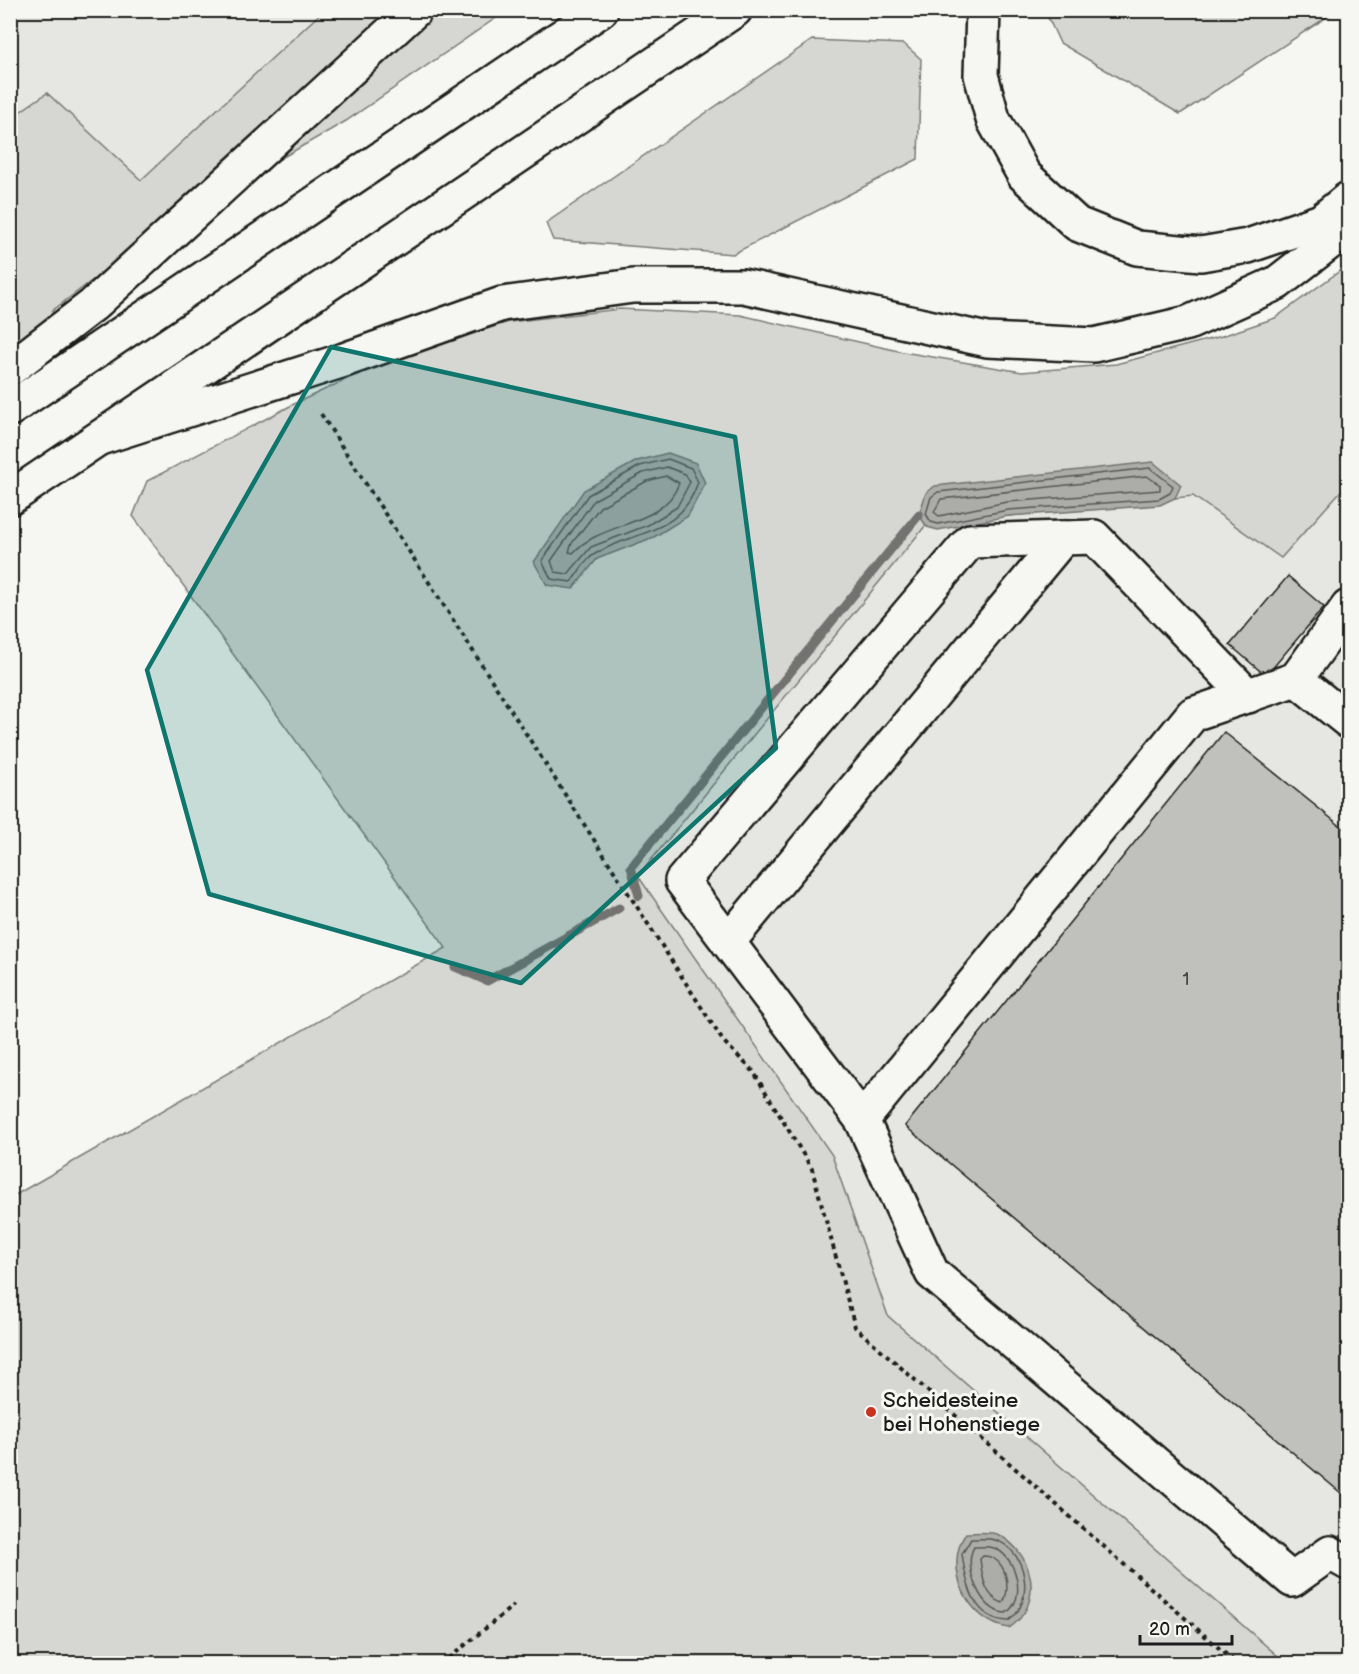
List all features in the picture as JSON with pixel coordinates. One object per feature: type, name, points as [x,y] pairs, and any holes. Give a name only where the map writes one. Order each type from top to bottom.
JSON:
[{"type":"main road","points":[[10,369],[93,305],[415,10]]},
{"type":"main road","points":[[10,409],[601,10]]},
{"type":"main road","points":[[10,498],[735,10]]},
{"type":"main road","points":[[983,10],[981,75],[993,119],[1024,175],[1077,224],[1137,248],[1201,254],[1248,246],[1322,220],[1348,198]]},
{"type":"main road","points":[[100,438],[344,360],[502,304],[633,286],[743,286],[987,340],[1094,345],[1188,323],[1277,283],[1348,228]]},
{"type":"main road","points":[[1248,696],[1094,537],[970,542],[682,881],[862,1120],[932,1273],[1292,1580],[1330,1553],[1348,1563]]},
{"type":"main road","points":[[728,942],[1063,538]]},
{"type":"main road","points":[[862,1120],[1193,714],[1296,679],[1348,608]]},
{"type":"main road","points":[[1296,679],[1348,721]]},
{"type":"path","points":[[321,414],[723,1041],[753,1071],[812,1169],[855,1327],[1237,1664]]},
{"type":"path","points":[[442,1664],[514,1605]]},
{"type":"highlighted area","points":[[331,347],[735,437],[776,748],[521,983],[209,894],[147,670]]},
{"type":"shaded area","points":[[11,11],[323,11],[141,180],[48,93],[11,118]]},
{"type":"shaded area","points":[[323,11],[506,11],[346,121],[165,225],[52,311],[56,318],[11,351],[11,118],[47,93],[141,180]]},
{"type":"shaded area","points":[[1045,11],[1336,11],[1180,114],[1060,43]]},
{"type":"shaded area","points":[[812,40],[904,44],[921,59],[918,159],[733,254],[553,240],[546,223]]},
{"type":"shaded area","points":[[1348,265],[1348,483],[1281,558],[1193,496],[926,525],[638,876],[832,1155],[888,1316],[1286,1663],[11,1663],[10,1198],[446,948],[133,516],[147,481],[296,403],[390,359],[509,322],[620,309],[740,315],[903,352],[1022,372],[1116,364],[1222,336],[1275,318]]},
{"type":"shaded area","points":[[1348,483],[1348,1663],[1286,1663],[888,1316],[832,1155],[638,876],[926,525],[1193,495],[1281,558]]},
{"type":"water","points":[[668,453],[696,463],[705,483],[688,516],[654,537],[597,559],[573,589],[547,585],[534,562],[584,490],[637,461]]},
{"type":"water","points":[[1153,462],[1181,485],[1175,498],[1160,505],[1008,516],[938,530],[927,527],[919,515],[926,493],[935,486]]},
{"type":"water","points":[[966,1533],[999,1535],[1021,1554],[1027,1567],[1031,1580],[1031,1593],[1020,1618],[1009,1628],[994,1624],[982,1616],[971,1605],[963,1591],[958,1577],[957,1562],[959,1547]]},
{"type":"building","points":[[1288,576],[1324,607],[1266,676],[1230,645]]},
{"type":"building","points":[[1224,732],[1348,832],[1348,1499],[905,1126]]},
{"type":"waterway","points":[[639,896],[631,867],[919,515]]},
{"type":"waterway","points":[[455,967],[487,981],[619,908]]},
{"type":"place","name":"Scheidesteine bei Hohenstiege","points":[[871,1412]]}]
